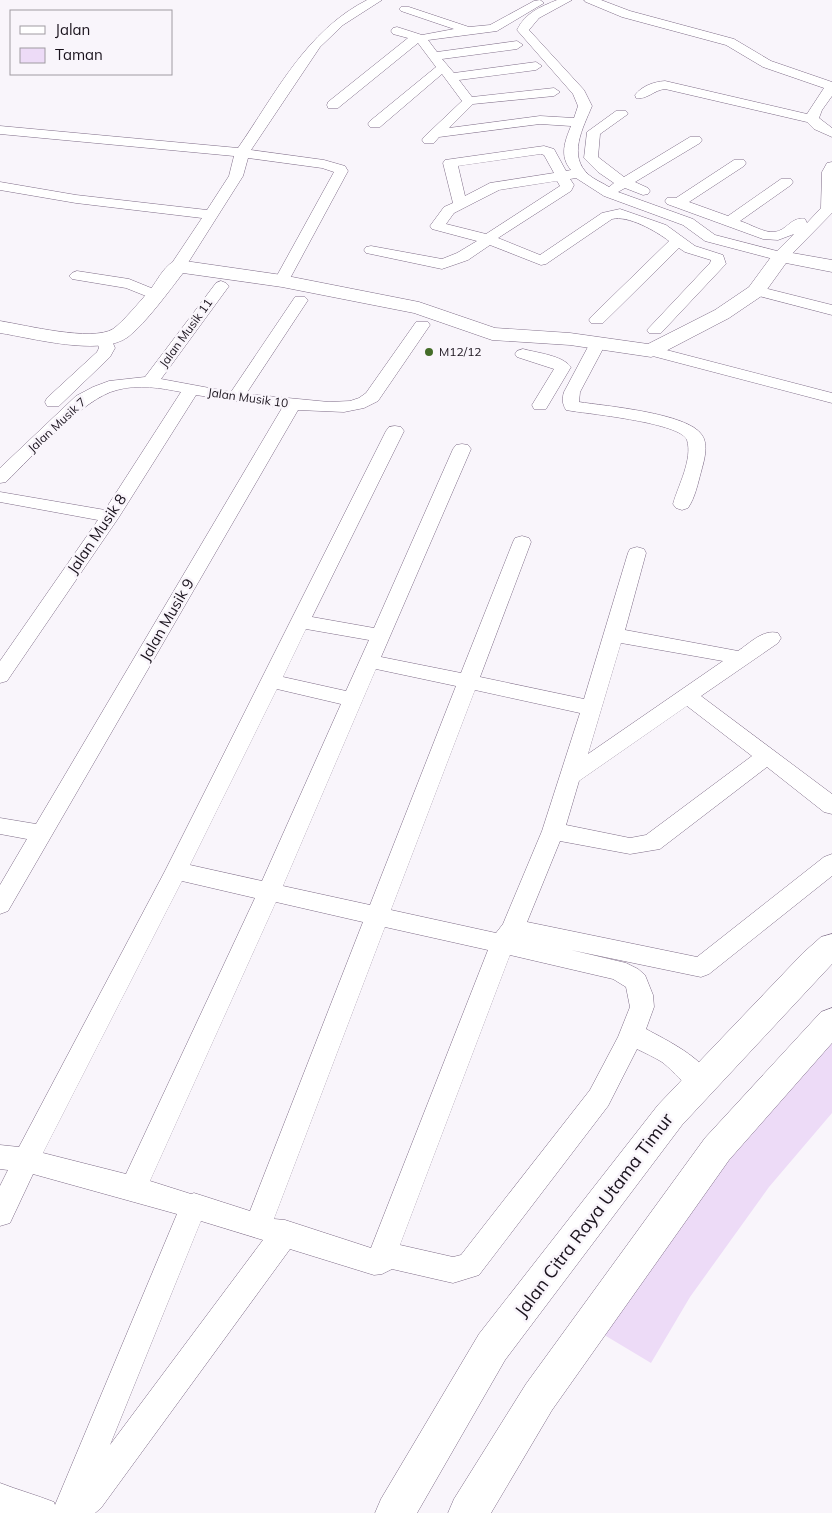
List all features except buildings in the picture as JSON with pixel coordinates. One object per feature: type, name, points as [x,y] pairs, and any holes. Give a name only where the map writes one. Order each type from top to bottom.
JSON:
[{"type":"street","points":[[0,327],[86,341],[104,339],[120,333],[156,295],[178,266],[236,176],[242,153],[320,38],[347,15],[376,0]]},
{"type":"street","points":[[333,105],[412,41],[420,38],[493,28],[542,0]]},
{"type":"street","points":[[566,0],[532,18],[525,23],[523,30],[579,93],[585,106],[570,146],[572,163],[584,178],[609,193],[688,222],[710,238],[781,257],[801,259],[832,266]]},
{"type":"street","points":[[590,0],[626,14],[730,42],[767,64],[831,86],[830,91],[812,114],[812,119]]},
{"type":"street","points":[[405,9],[472,30]]},
{"type":"street","points":[[397,30],[420,38],[469,101]]},
{"type":"street","points":[[434,56],[517,45]]},
{"type":"street","points":[[375,124],[446,72],[536,66]]},
{"type":"street","points":[[641,95],[655,86],[665,85],[812,119],[819,126],[832,133]]},
{"type":"street","points":[[554,92],[469,101],[432,137],[540,120],[580,119]]},
{"type":"street","points":[[621,114],[594,132],[591,158],[602,170],[624,184],[777,238],[783,236],[816,210]]},
{"type":"street","points":[[0,130],[208,148],[335,167],[341,171],[282,281]]},
{"type":"street","points":[[609,193],[695,140]]},
{"type":"street","points":[[372,250],[442,264],[450,263],[490,240],[495,233],[566,188],[567,185],[560,176],[552,153],[541,150],[450,163],[460,204]]},
{"type":"street","points":[[678,203],[739,163]]},
{"type":"street","points":[[651,351],[722,314],[756,292],[790,245],[828,209],[829,172],[832,166]]},
{"type":"street","points":[[580,173],[495,186],[449,210],[437,226],[490,240],[541,261],[607,216],[620,213],[661,228],[690,249],[718,258],[718,264],[655,330]]},
{"type":"street","points":[[729,222],[786,182]]},
{"type":"street","points":[[0,186],[76,199],[211,215]]},
{"type":"street","points":[[597,320],[677,241]]},
{"type":"street","points":[[178,266],[282,281],[419,308],[492,334],[510,337],[534,336],[651,351],[676,360],[832,398]]},
{"type":"street","points":[[77,276],[129,284],[156,295]]},
{"type":"street","name":"Jalan Musik 11","points":[[151,381],[221,286]]},
{"type":"street","points":[[756,292],[832,310]]},
{"type":"street","points":[[236,397],[300,300]]},
{"type":"street","name":"Jalan Musik 10","points":[[151,381],[191,390],[292,405],[346,408],[362,404],[372,397],[422,325]]},
{"type":"street","points":[[534,336],[522,356],[550,361],[563,368],[540,405]]},
{"type":"street","points":[[53,402],[100,359],[107,348],[104,339]]},
{"type":"street","points":[[598,343],[572,392],[570,401],[572,406],[671,422],[691,431],[695,435],[694,466],[682,504]]},
{"type":"street","name":"Jalan Musik 7","points":[[0,478],[64,416],[94,391],[110,385],[151,381]]},
{"type":"street","name":"Jalan Musik 8","points":[[0,676],[110,516],[191,390]]},
{"type":"street","name":"Jalan Musik 9","points":[[0,905],[292,405]]},
{"type":"street","points":[[0,1214],[13,1158],[176,870],[395,431]]},
{"type":"street","points":[[133,1188],[270,892],[462,448]]},
{"type":"street","points":[[0,497],[110,516]]},
{"type":"street","points":[[258,1225],[522,542]]},
{"type":"street","points":[[13,1158],[194,1205],[374,1262],[382,1260],[508,936],[553,831],[592,708],[637,553]]},
{"type":"street","points":[[300,621],[381,636]]},
{"type":"street","points":[[614,635],[741,658]]},
{"type":"street","points":[[569,777],[771,638]]},
{"type":"street","points":[[369,661],[592,708]]},
{"type":"street","points":[[270,681],[353,700]]},
{"type":"street","points":[[687,696],[832,806]]},
{"type":"street","points":[[553,831],[630,846],[652,843],[768,756]]},
{"type":"street","points":[[0,826],[42,834]]},
{"type":"street","points":[[176,870],[376,916],[701,967],[832,863]]},
{"type":"street","points":[[384,1254],[453,1270],[469,1266],[598,1098],[632,1034],[642,1007],[641,995],[636,982],[630,976],[618,970],[508,936]]},
{"type":"street","name":"Jalan Citra Raya Utama Timur","points":[[395,1513],[492,1347],[670,1114],[814,962],[832,946]]},
{"type":"street","points":[[468,1513],[539,1397],[717,1149],[832,1020]]},
{"type":"street","points":[[632,1034],[671,1054],[701,1081]]},
{"type":"street","points":[[69,1513],[194,1205]]},
{"type":"street","points":[[69,1513],[90,1497],[285,1233]]},
{"type":"street","points":[[0,1498],[28,1510],[43,1513]]},
{"type":"green space","points":[[832,1021],[832,1113],[769,1187],[690,1297],[651,1363],[591,1327]]},
{"type":"place","name":"M12/12","points":[[429,352]]}]
